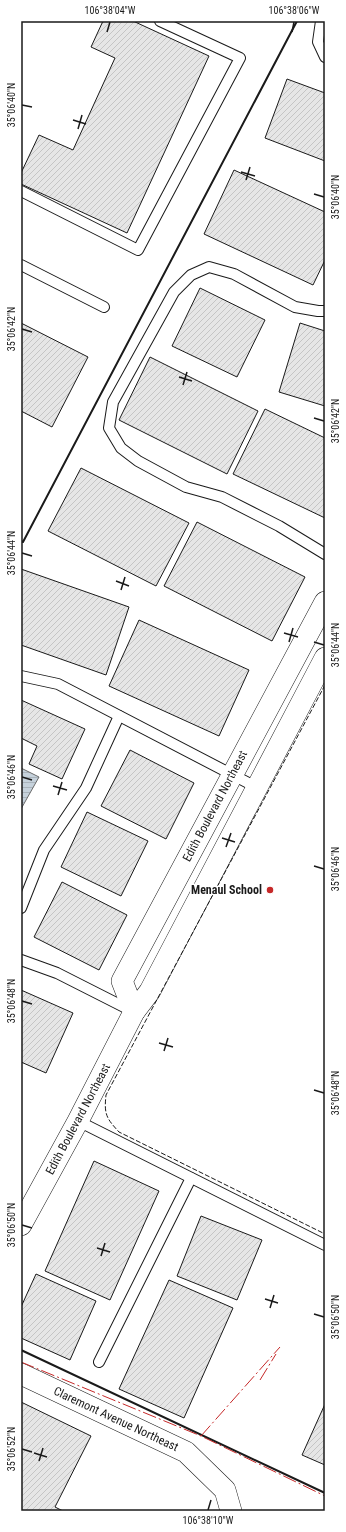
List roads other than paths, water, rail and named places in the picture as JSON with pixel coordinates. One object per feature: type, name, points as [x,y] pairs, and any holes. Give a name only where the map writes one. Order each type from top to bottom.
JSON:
[{"type":"street","name":"Edith Boulevard Northeast","points":[[134,1012],[122,981],[325,602]]},
{"type":"street","name":"Edith Boulevard Northeast","points":[[21,1225],[78,1121],[134,1012],[150,991],[325,658]]},
{"type":"street","name":"Claremont Avenue Northeast","points":[[21,1374],[186,1452],[224,1490],[231,1511]]},
{"type":"lane","points":[[21,191],[138,250],[240,58],[160,21]]},
{"type":"lane","points":[[321,21],[318,42],[325,57]]},
{"type":"lane","points":[[21,265],[104,307]]},
{"type":"lane","points":[[325,311],[295,307],[234,274],[209,267],[191,275],[174,292],[113,402],[109,428],[121,448],[138,461],[186,487],[230,501],[279,526],[325,554]]},
{"type":"lane","points":[[21,676],[58,684],[256,787]]},
{"type":"lane","points":[[21,908],[44,850],[86,788],[119,716]]},
{"type":"lane","points":[[21,960],[58,973],[134,1012]]},
{"type":"lane","points":[[78,1121],[325,1245]]},
{"type":"lane","points":[[99,1362],[191,1178]]},
{"type":"place","name":"Menaul School","points":[[270,890]]}]
